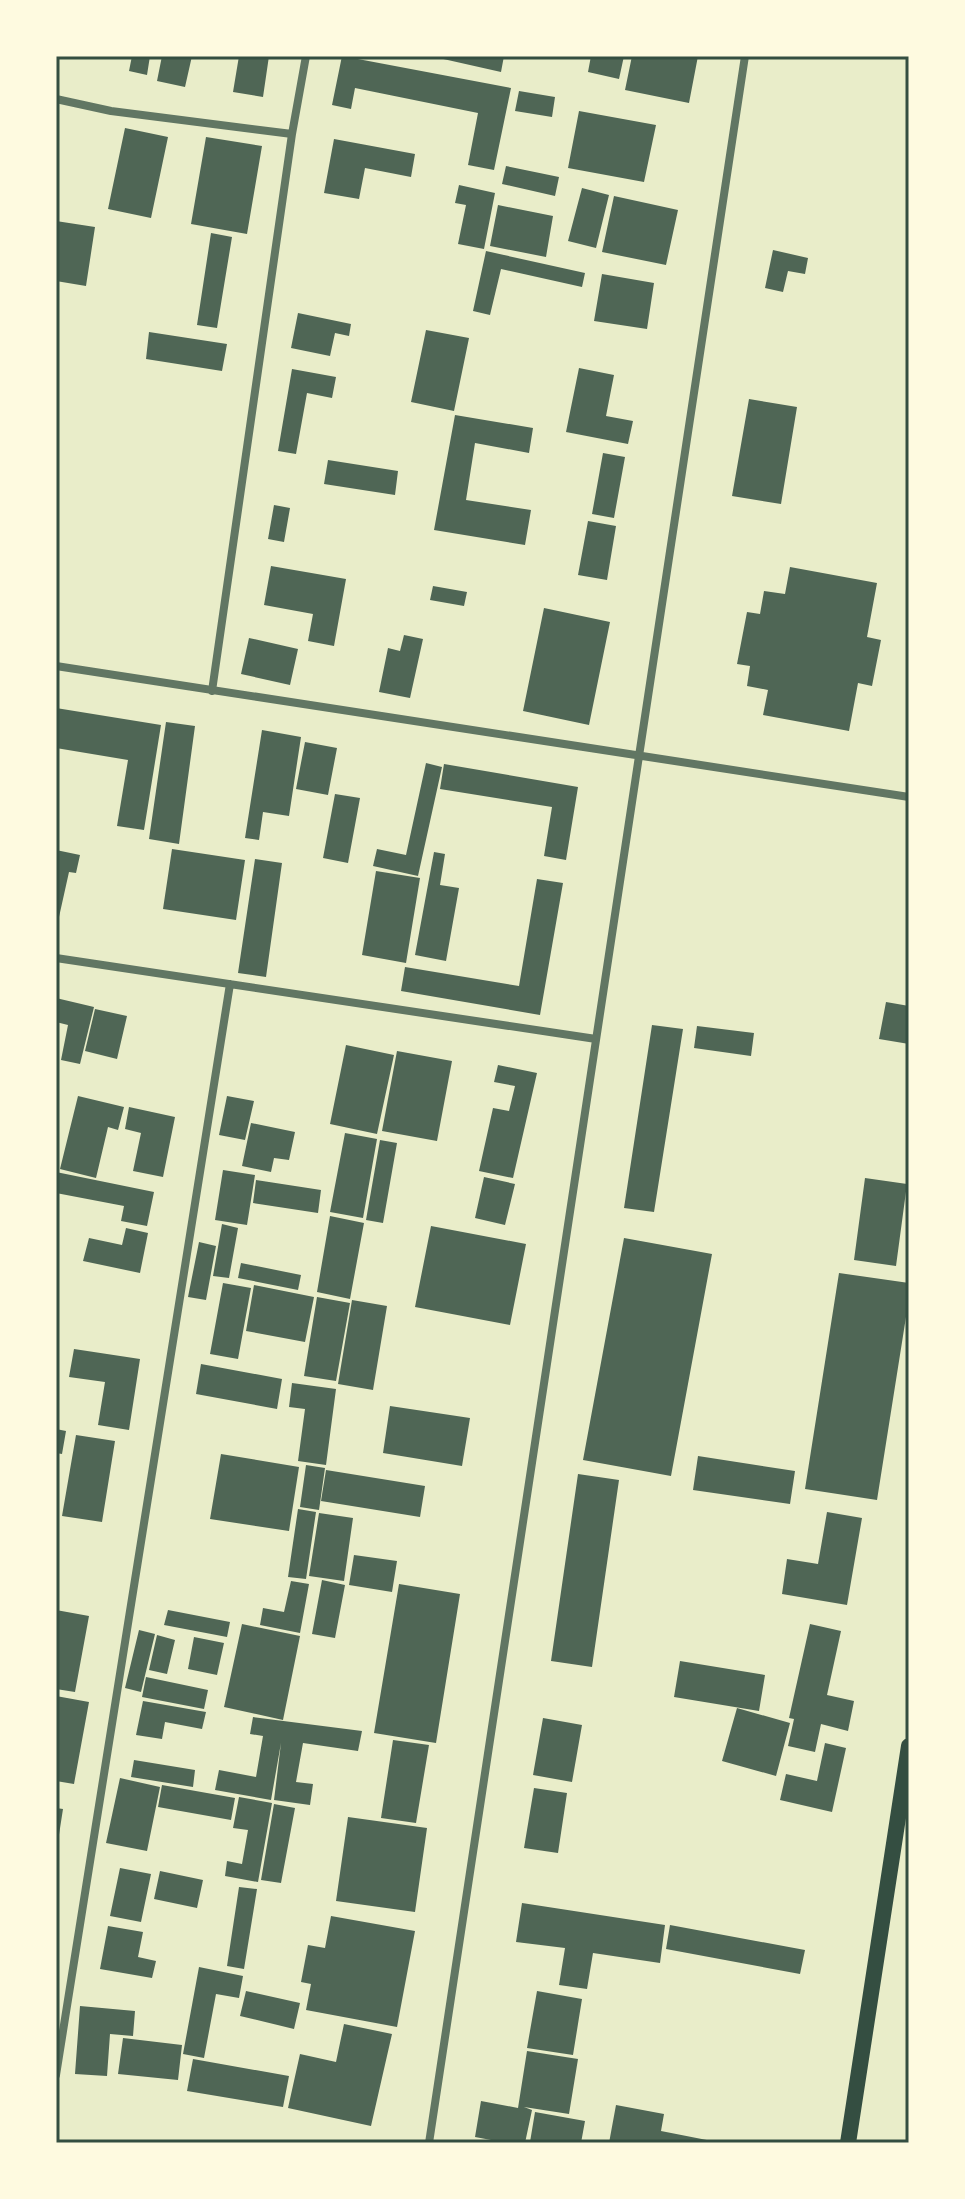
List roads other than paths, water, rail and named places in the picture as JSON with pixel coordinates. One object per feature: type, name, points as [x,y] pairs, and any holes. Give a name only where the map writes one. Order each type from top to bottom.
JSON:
[{"type":"main road","points":[[848,2143],[909,1746]]},
{"type":"street","points":[[212,691],[292,134],[306,56]]},
{"type":"street","points":[[429,2143],[745,56]]},
{"type":"street","points":[[56,99],[111,111],[292,134]]},
{"type":"street","points":[[56,666],[909,797]]},
{"type":"street","points":[[56,958],[596,1039]]},
{"type":"street","points":[[56,2075],[230,984]]}]
